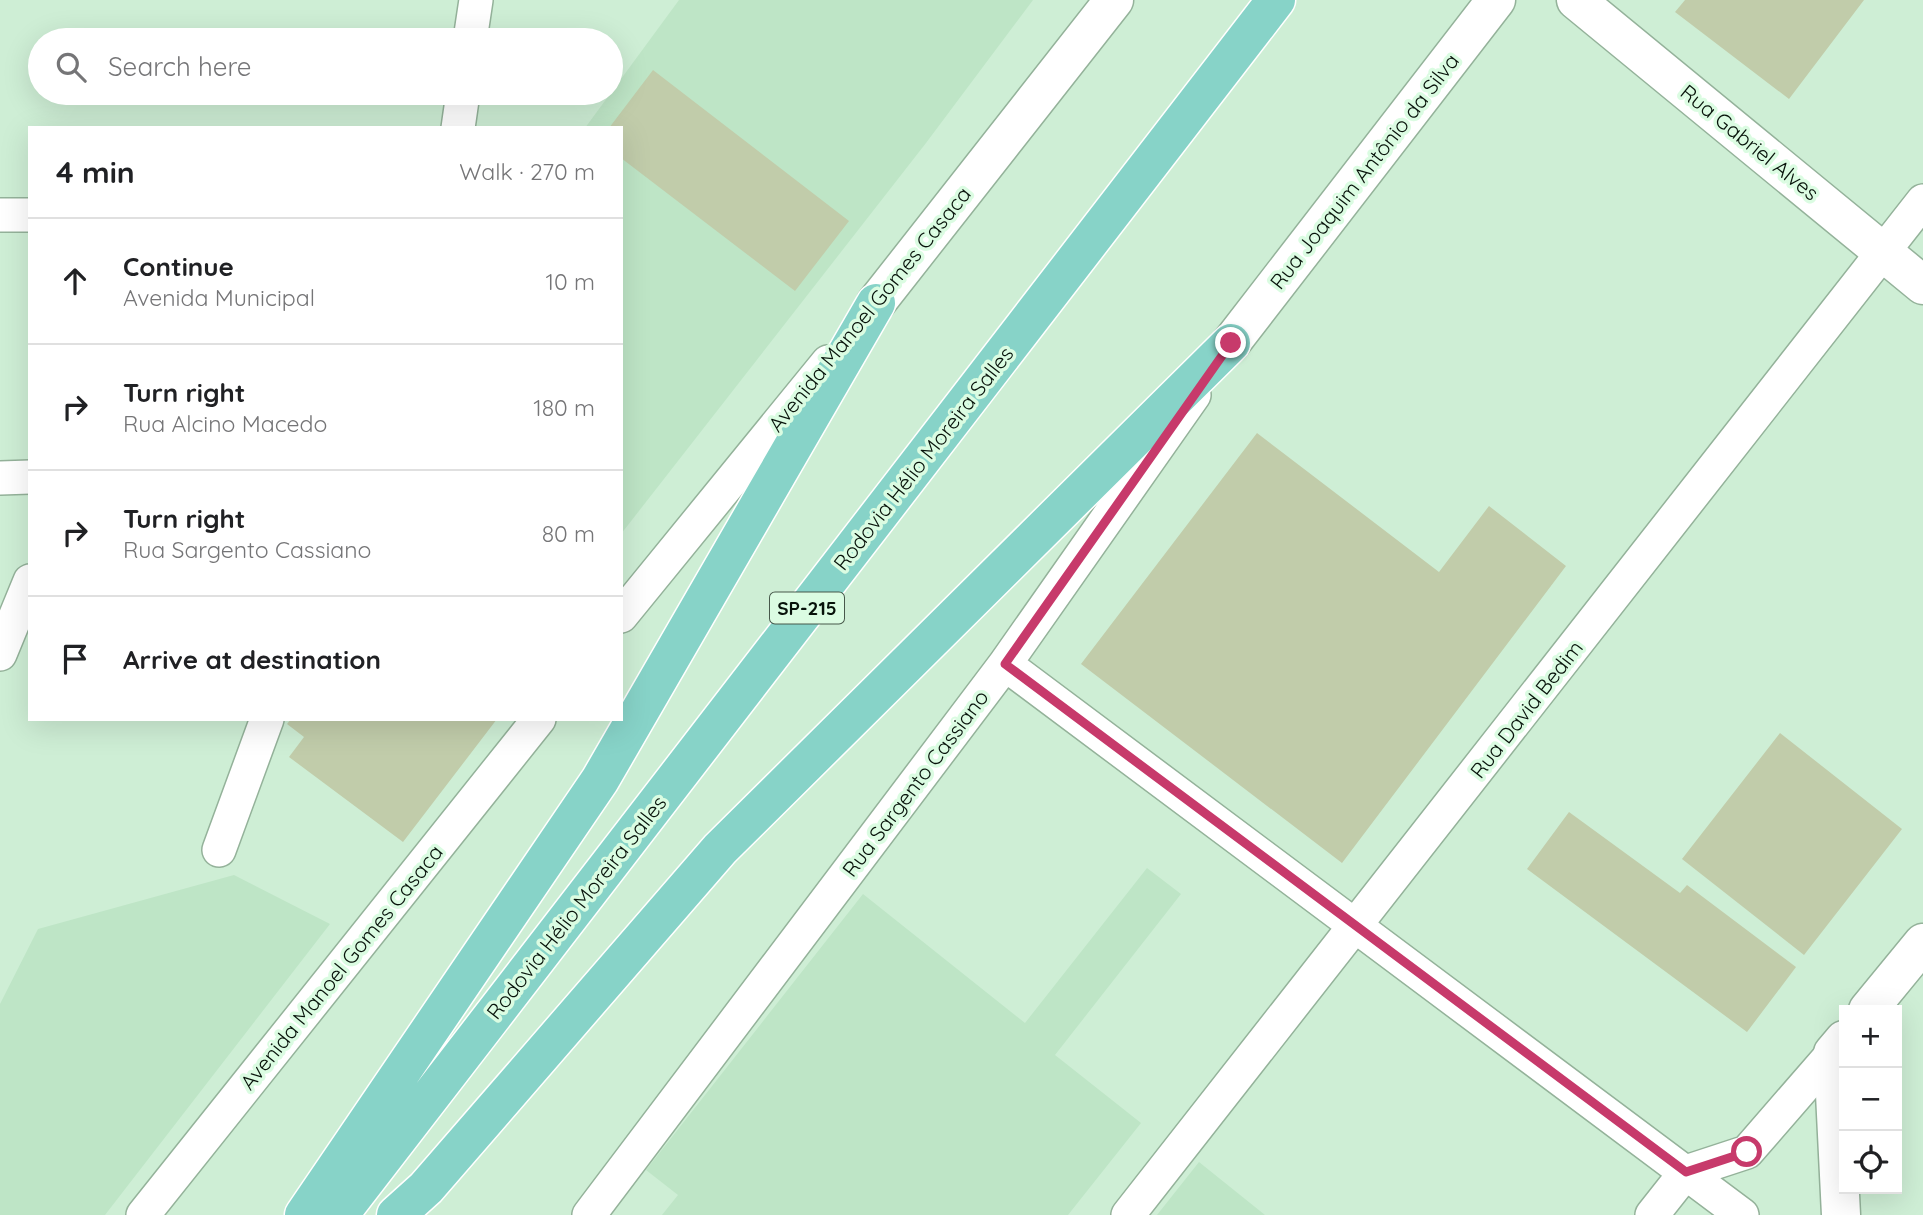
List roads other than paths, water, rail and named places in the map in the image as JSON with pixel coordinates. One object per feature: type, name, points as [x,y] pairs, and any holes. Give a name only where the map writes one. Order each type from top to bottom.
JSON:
[{"type":"main road","name":"Avenida Manoel Gomes Casaca","points":[[876,303],[1114,0]]},
{"type":"main road","name":"Rodovia Hélio Moreira Salles","points":[[339,1215],[1276,0]]},
{"type":"main road","name":"Rua Joaquim Antônio da Silva","points":[[1231,343],[1496,0]]},
{"type":"main road","name":"Rua Gabriel Alves","points":[[1576,0],[1923,285]]},
{"type":"main road","points":[[304,1215],[600,780],[876,303]]},
{"type":"main road","points":[[396,1215],[426,1188],[720,849],[1231,343]]},
{"type":"main road","points":[[1872,1005],[1923,943]]},
{"type":"main road","points":[[1839,1068],[1841,1215]]},
{"type":"street","points":[[472,28],[476,0]]},
{"type":"street","points":[[458,126],[461,105]]},
{"type":"street","name":"Rua David Bedim","points":[[1128,1215],[1923,201]]},
{"type":"street","points":[[0,215],[28,215]]},
{"type":"street","name":"Avenida Manoel Gomes Casaca","points":[[623,614],[876,303]]},
{"type":"street","name":"Rua Sargento Cassiano","points":[[589,1215],[1005,664],[1231,343]]},
{"type":"street","points":[[0,478],[28,477]]},
{"type":"street","points":[[0,654],[28,586]]},
{"type":"street","points":[[1005,664],[1354,928],[1742,1215]]},
{"type":"street","points":[[219,850],[266,721]]},
{"type":"street","name":"Avenida Manoel Gomes Casaca","points":[[143,1215],[537,721]]},
{"type":"street","points":[[1652,1215],[1686,1172],[1747,1152],[1839,1046]]}]
